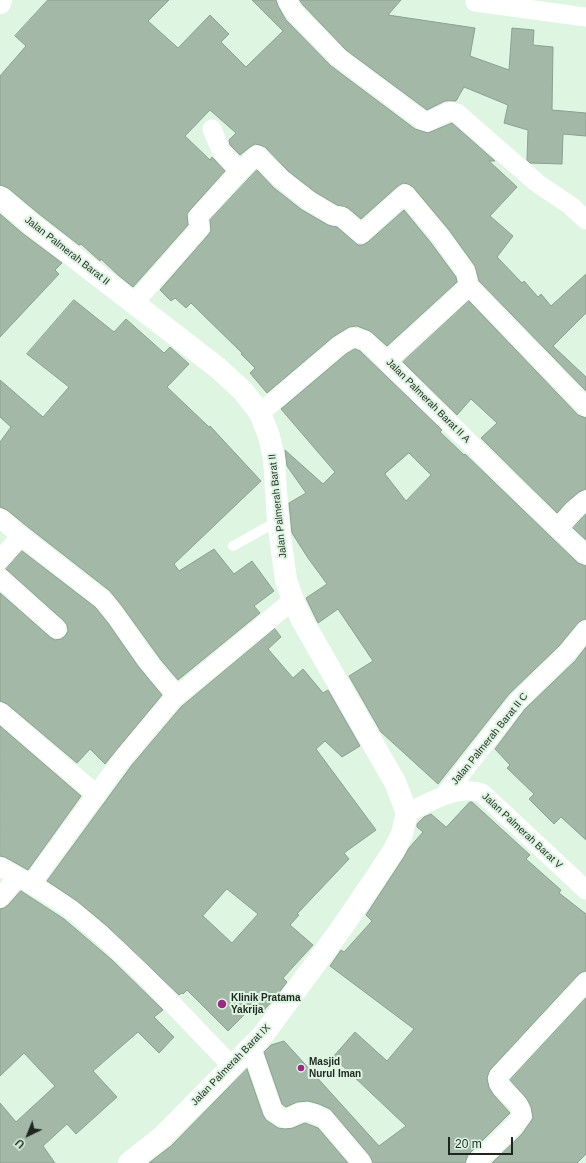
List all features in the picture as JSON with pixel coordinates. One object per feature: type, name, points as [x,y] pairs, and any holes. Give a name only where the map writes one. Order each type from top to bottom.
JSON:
[{"type":"street","points":[[288,0],[294,12],[339,58],[422,120],[427,122],[450,110],[457,113],[537,183],[571,206],[586,220]]},
{"type":"street","points":[[475,2],[586,17]]},
{"type":"street","points":[[212,129],[221,151],[240,171]]},
{"type":"street","points":[[134,303],[200,228],[198,217],[240,171],[257,155],[281,179],[309,201],[334,216],[342,216],[361,234],[405,194],[440,236],[466,272],[469,286],[586,406]]},
{"type":"street","name":"Jalan Palmerah Barat II","points":[[0,197],[30,223],[218,368],[243,391],[260,413],[274,458],[278,522],[286,580],[293,600],[302,620],[395,782],[407,813]]},
{"type":"street","points":[[387,361],[469,286]]},
{"type":"street","name":"Jalan Palmerah Barat II A","points":[[260,413],[347,340],[354,337],[366,341],[586,555]]},
{"type":"street","points":[[558,529],[572,511],[586,500]]},
{"type":"street","points":[[0,518],[110,606],[159,676],[177,694]]},
{"type":"street","points":[[0,560],[21,536]]},
{"type":"street","points":[[0,578],[58,629]]},
{"type":"street","points":[[0,898],[25,880],[97,795],[123,758],[177,694],[293,600]]},
{"type":"street","name":"Jalan Palmerah Barat II C","points":[[444,796],[517,702],[566,653],[586,630]]},
{"type":"street","points":[[0,712],[97,795]]},
{"type":"street","name":"Jalan Palmerah Barat V","points":[[407,813],[444,796],[475,790],[482,792],[586,890]]},
{"type":"street","name":"Jalan Palmerah Barat IX","points":[[134,1162],[162,1137],[263,1035],[309,973],[394,850],[402,834],[407,813]]},
{"type":"street","points":[[0,867],[25,880],[79,916],[128,959],[232,1066]]},
{"type":"street","points":[[476,1163],[514,1126],[522,1116],[519,1104],[499,1086],[498,1077],[586,982]]},
{"type":"street","points":[[251,1048],[273,1111],[285,1119],[305,1112],[325,1119],[362,1163]]},
{"type":"lane","points":[[233,546],[278,522]]},
{"type":"building","points":[[48,0],[169,0],[148,21],[178,48],[210,15],[229,34],[221,42],[246,67],[283,31],[252,0],[276,0],[286,20],[331,66],[415,129],[428,133],[452,123],[495,161],[489,161],[517,187],[490,216],[513,236],[497,257],[522,283],[524,281],[538,297],[541,294],[551,306],[586,274],[586,313],[553,346],[586,377],[586,391],[479,281],[475,266],[449,230],[413,187],[403,183],[398,186],[361,219],[348,208],[337,205],[315,192],[288,171],[265,147],[255,144],[240,155],[230,145],[229,140],[236,133],[210,110],[185,136],[210,160],[212,157],[225,171],[187,214],[188,225],[133,287],[101,259],[100,261],[81,244],[79,245],[8,188],[0,185],[0,76],[26,46],[15,36]]},
{"type":"building","points":[[300,0],[401,0],[388,15],[475,28],[470,56],[509,70],[512,28],[534,30],[533,45],[553,47],[552,110],[586,113],[586,136],[563,134],[562,164],[530,163],[527,160],[528,130],[504,123],[508,105],[464,87],[456,101],[445,101],[427,110],[346,50]]},
{"type":"building","points":[[257,170],[274,188],[302,210],[328,225],[337,227],[358,245],[363,245],[368,242],[404,210],[431,243],[456,277],[457,282],[387,346],[370,331],[357,326],[349,327],[333,337],[267,393],[250,373],[255,368],[241,354],[242,353],[191,303],[186,308],[175,298],[171,301],[160,290],[211,231],[210,220]]},
{"type":"building","points":[[0,214],[22,233],[62,263],[55,270],[59,274],[0,337]]},
{"type":"building","points":[[74,300],[114,332],[126,319],[164,353],[170,347],[189,364],[167,387],[209,427],[210,426],[261,481],[174,564],[179,571],[214,549],[234,574],[252,561],[274,591],[254,606],[260,613],[178,680],[161,660],[110,591],[7,510],[0,507],[0,442],[11,427],[0,417],[0,380],[43,417],[69,387],[27,354]]},
{"type":"building","points":[[469,301],[578,415],[586,418],[586,489],[579,492],[557,513],[481,438],[497,423],[471,399],[457,415],[403,362]]},
{"type":"building","points":[[355,349],[360,351],[442,430],[440,432],[464,455],[465,454],[578,563],[586,566],[586,619],[578,623],[559,646],[509,694],[438,784],[381,732],[349,676],[373,661],[338,609],[318,623],[306,598],[327,584],[292,533],[289,503],[306,493],[287,466],[285,450],[323,484],[335,472],[281,409],[346,354]],"holes":[[[409,453],[431,475],[406,501],[385,474]]]},
{"type":"building","points":[[586,514],[586,540],[573,528]]},
{"type":"building","points":[[22,551],[95,607],[138,666],[162,695],[105,764],[90,749],[77,763],[7,704],[0,701],[0,593],[55,640],[61,639],[68,631],[67,625],[64,621],[6,569]]},
{"type":"building","points":[[275,629],[281,637],[268,649],[293,678],[303,669],[323,693],[328,690],[360,746],[342,757],[325,741],[316,749],[376,830],[344,853],[349,859],[297,914],[299,915],[290,925],[313,945],[283,978],[287,982],[263,1011],[256,1003],[228,1031],[187,990],[183,994],[182,993],[179,995],[107,926],[77,901],[47,881],[132,765],[181,707]],"holes":[[[227,889],[258,914],[232,943],[203,916]]]},
{"type":"building","points":[[586,647],[586,840],[561,817],[554,824],[529,799],[534,794],[507,768],[510,765],[495,749],[525,709],[575,661]]},
{"type":"building","points":[[0,726],[81,796],[28,870],[5,857],[0,856]]},
{"type":"building","points":[[470,802],[472,802],[530,855],[526,859],[561,890],[559,893],[586,914],[586,971],[578,975],[490,1070],[487,1078],[489,1087],[493,1094],[510,1113],[468,1155],[465,1163],[373,1163],[370,1156],[330,1109],[308,1101],[297,1102],[286,1107],[282,1104],[264,1052],[271,1045],[284,1041],[379,1146],[406,1126],[333,1057],[355,1032],[387,1061],[414,1029],[330,966],[341,950],[344,952],[372,921],[366,915],[409,848],[423,832],[417,827],[417,824],[424,817],[431,814],[446,827]]},
{"type":"building","points":[[21,891],[64,919],[112,960],[163,1010],[154,1017],[174,1037],[159,1053],[138,1032],[93,1071],[117,1097],[76,1134],[67,1124],[43,1146],[55,1163],[0,1163],[0,1103],[16,1122],[55,1086],[24,1053],[0,1076],[0,909],[8,905]]},
{"type":"building","points":[[586,998],[586,1154],[577,1163],[492,1163],[522,1134],[533,1118],[531,1107],[527,1099],[510,1080]]},
{"type":"building","points":[[247,1069],[266,1120],[278,1128],[293,1128],[305,1123],[318,1128],[348,1163],[149,1163],[171,1146]]},
{"type":"place","name":"Klinik Pratama Yakrija","points":[[222,1004]]},
{"type":"place","name":"Masjid Nurul Iman","points":[[301,1068]]}]
